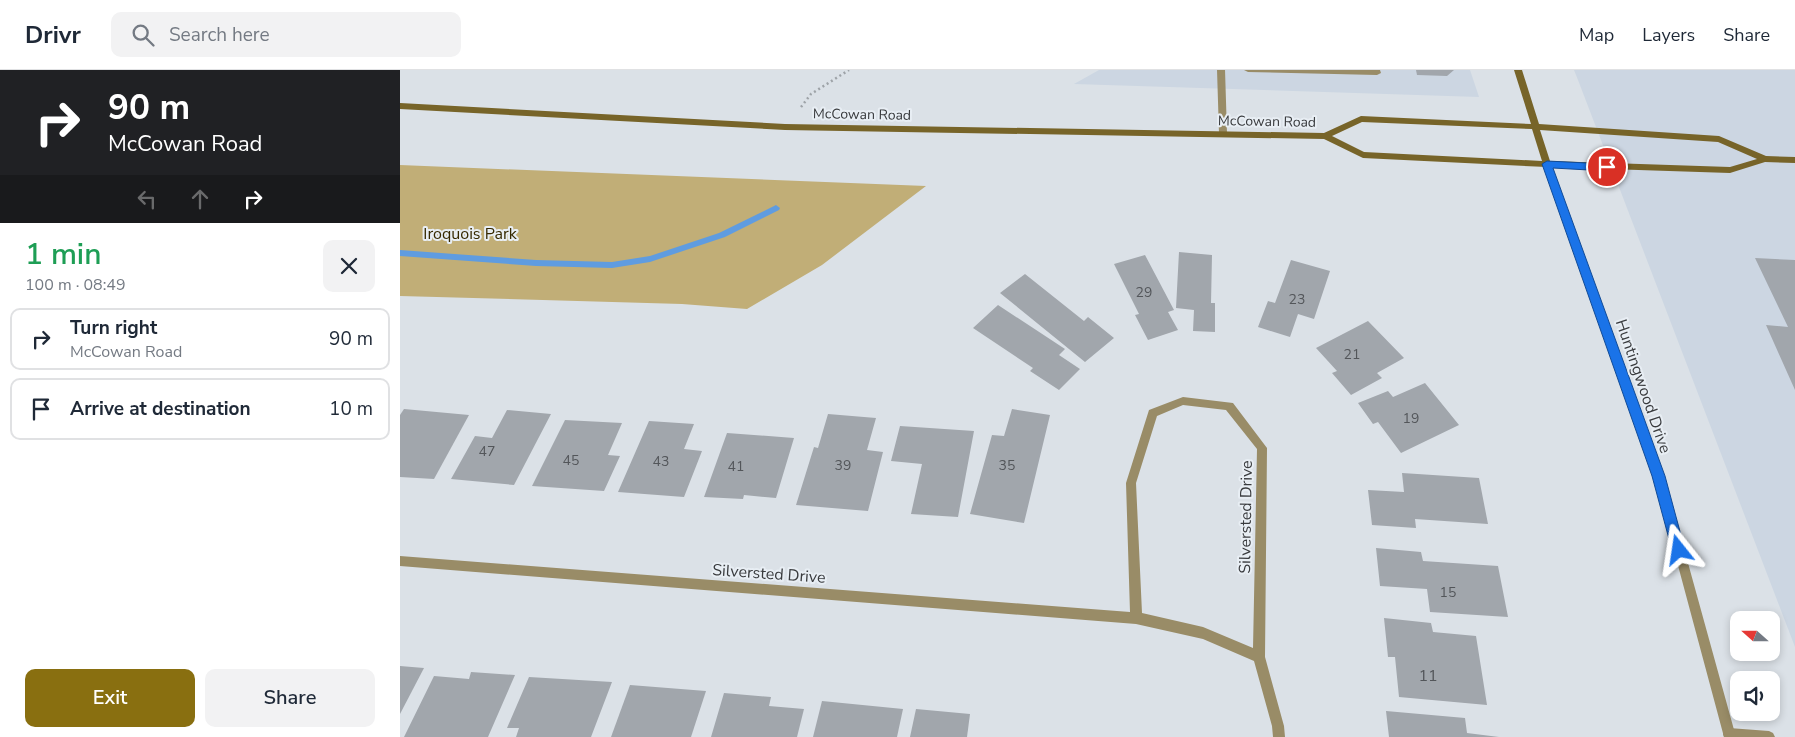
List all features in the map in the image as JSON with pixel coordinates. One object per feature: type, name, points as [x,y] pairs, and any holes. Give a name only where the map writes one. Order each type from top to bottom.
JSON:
[{"type":"main road","points":[[1518,70],[1547,164]]},
{"type":"main road","name":"McCowan Road","points":[[400,106],[785,127],[1325,136],[1362,155],[1547,164],[1730,170],[1765,159],[1795,160]]},
{"type":"main road","name":"McCowan Road","points":[[1325,136],[1361,119],[1537,127],[1719,139],[1765,159]]},
{"type":"street","points":[[1221,70],[1223,134]]},
{"type":"street","points":[[1248,70],[1377,73],[1376,70]]},
{"type":"street","name":"Huntingwood Drive","points":[[1547,164],[1658,476],[1729,735]]},
{"type":"street","name":"Silversted Drive","points":[[1136,618],[1131,483],[1153,413],[1183,401],[1229,406],[1262,448],[1259,657],[1278,726],[1279,737]]},
{"type":"street","name":"Silversted Drive","points":[[400,561],[1136,618],[1203,633],[1259,657]]},
{"type":"street","points":[[1729,735],[1769,737]]},
{"type":"path","points":[[785,127],[811,94],[849,70]]},
{"type":"shaded area","points":[[1099,70],[1470,70],[1479,97],[1074,84]]},
{"type":"shaded area","points":[[1574,70],[1795,70],[1795,647],[1578,80]]},
{"type":"green space","name":"Iroquois Park","points":[[400,165],[926,186],[822,265],[747,309],[682,304],[400,296]]},
{"type":"building","points":[[1416,70],[1454,70],[1447,76],[1417,75]]},
{"type":"building","points":[[1179,252],[1212,255],[1211,303],[1215,303],[1215,332],[1193,331],[1194,310],[1176,308]]},
{"type":"building","points":[[1145,255],[1174,310],[1168,312],[1178,330],[1148,340],[1135,315],[1139,314],[1114,264]]},
{"type":"building","points":[[1755,258],[1795,260],[1795,390],[1766,325],[1788,327]]},
{"type":"building","points":[[1291,260],[1330,271],[1314,319],[1298,314],[1290,337],[1258,327],[1268,301],[1275,303]]},
{"type":"building","points":[[1025,274],[1084,321],[1088,317],[1114,338],[1085,362],[1000,293]]},
{"type":"building","points":[[998,305],[1065,349],[1059,355],[1080,369],[1059,390],[1030,371],[1033,368],[973,328]]},
{"type":"building","points":[[1368,321],[1404,358],[1377,373],[1382,378],[1351,395],[1332,373],[1337,371],[1316,348]]},
{"type":"building","points":[[1425,383],[1459,425],[1401,453],[1378,422],[1373,424],[1358,403],[1388,391],[1393,397]]},
{"type":"building","points":[[404,409],[469,415],[434,479],[400,477],[400,415]]},
{"type":"building","points":[[1012,409],[1050,415],[1024,523],[970,514],[992,435],[1004,436]]},
{"type":"building","points":[[507,410],[551,414],[514,485],[451,479],[475,436],[492,438]]},
{"type":"building","points":[[828,414],[876,418],[867,450],[883,452],[868,511],[796,505],[814,447],[818,448]]},
{"type":"building","points":[[565,420],[622,423],[608,455],[620,456],[604,491],[532,486]]},
{"type":"building","points":[[649,421],[694,424],[684,449],[702,451],[684,497],[618,492]]},
{"type":"building","points":[[900,426],[974,431],[958,517],[911,514],[922,464],[891,461]]},
{"type":"building","points":[[727,433],[794,438],[776,498],[744,495],[743,499],[704,497]]},
{"type":"building","points":[[1402,473],[1479,478],[1488,524],[1415,519],[1416,528],[1372,525],[1368,490],[1404,492]]},
{"type":"building","points":[[1376,548],[1421,552],[1423,561],[1498,566],[1508,617],[1430,612],[1427,589],[1380,586]]},
{"type":"building","points":[[1384,618],[1431,623],[1433,632],[1476,636],[1487,705],[1399,697],[1395,657],[1388,657]]},
{"type":"building","points":[[400,666],[424,668],[400,714]]},
{"type":"building","points":[[471,672],[515,675],[488,737],[404,737],[434,676],[469,679]]},
{"type":"building","points":[[529,677],[612,682],[591,737],[516,737],[519,728],[507,728]]},
{"type":"building","points":[[630,685],[706,691],[691,737],[611,737]]},
{"type":"building","points":[[724,693],[771,697],[769,706],[804,709],[797,737],[711,737]]},
{"type":"building","points":[[822,701],[903,709],[897,737],[813,737]]},
{"type":"building","points":[[916,709],[970,714],[967,737],[910,737]]},
{"type":"building","points":[[1386,711],[1465,718],[1467,733],[1499,737],[1389,737]]},
{"type":"waterway","points":[[400,253],[536,263],[612,265],[650,259],[722,235],[776,208]]},
{"type":"route","points":[[1607,167],[1547,164],[1560,196],[1658,476],[1679,550]]}]
